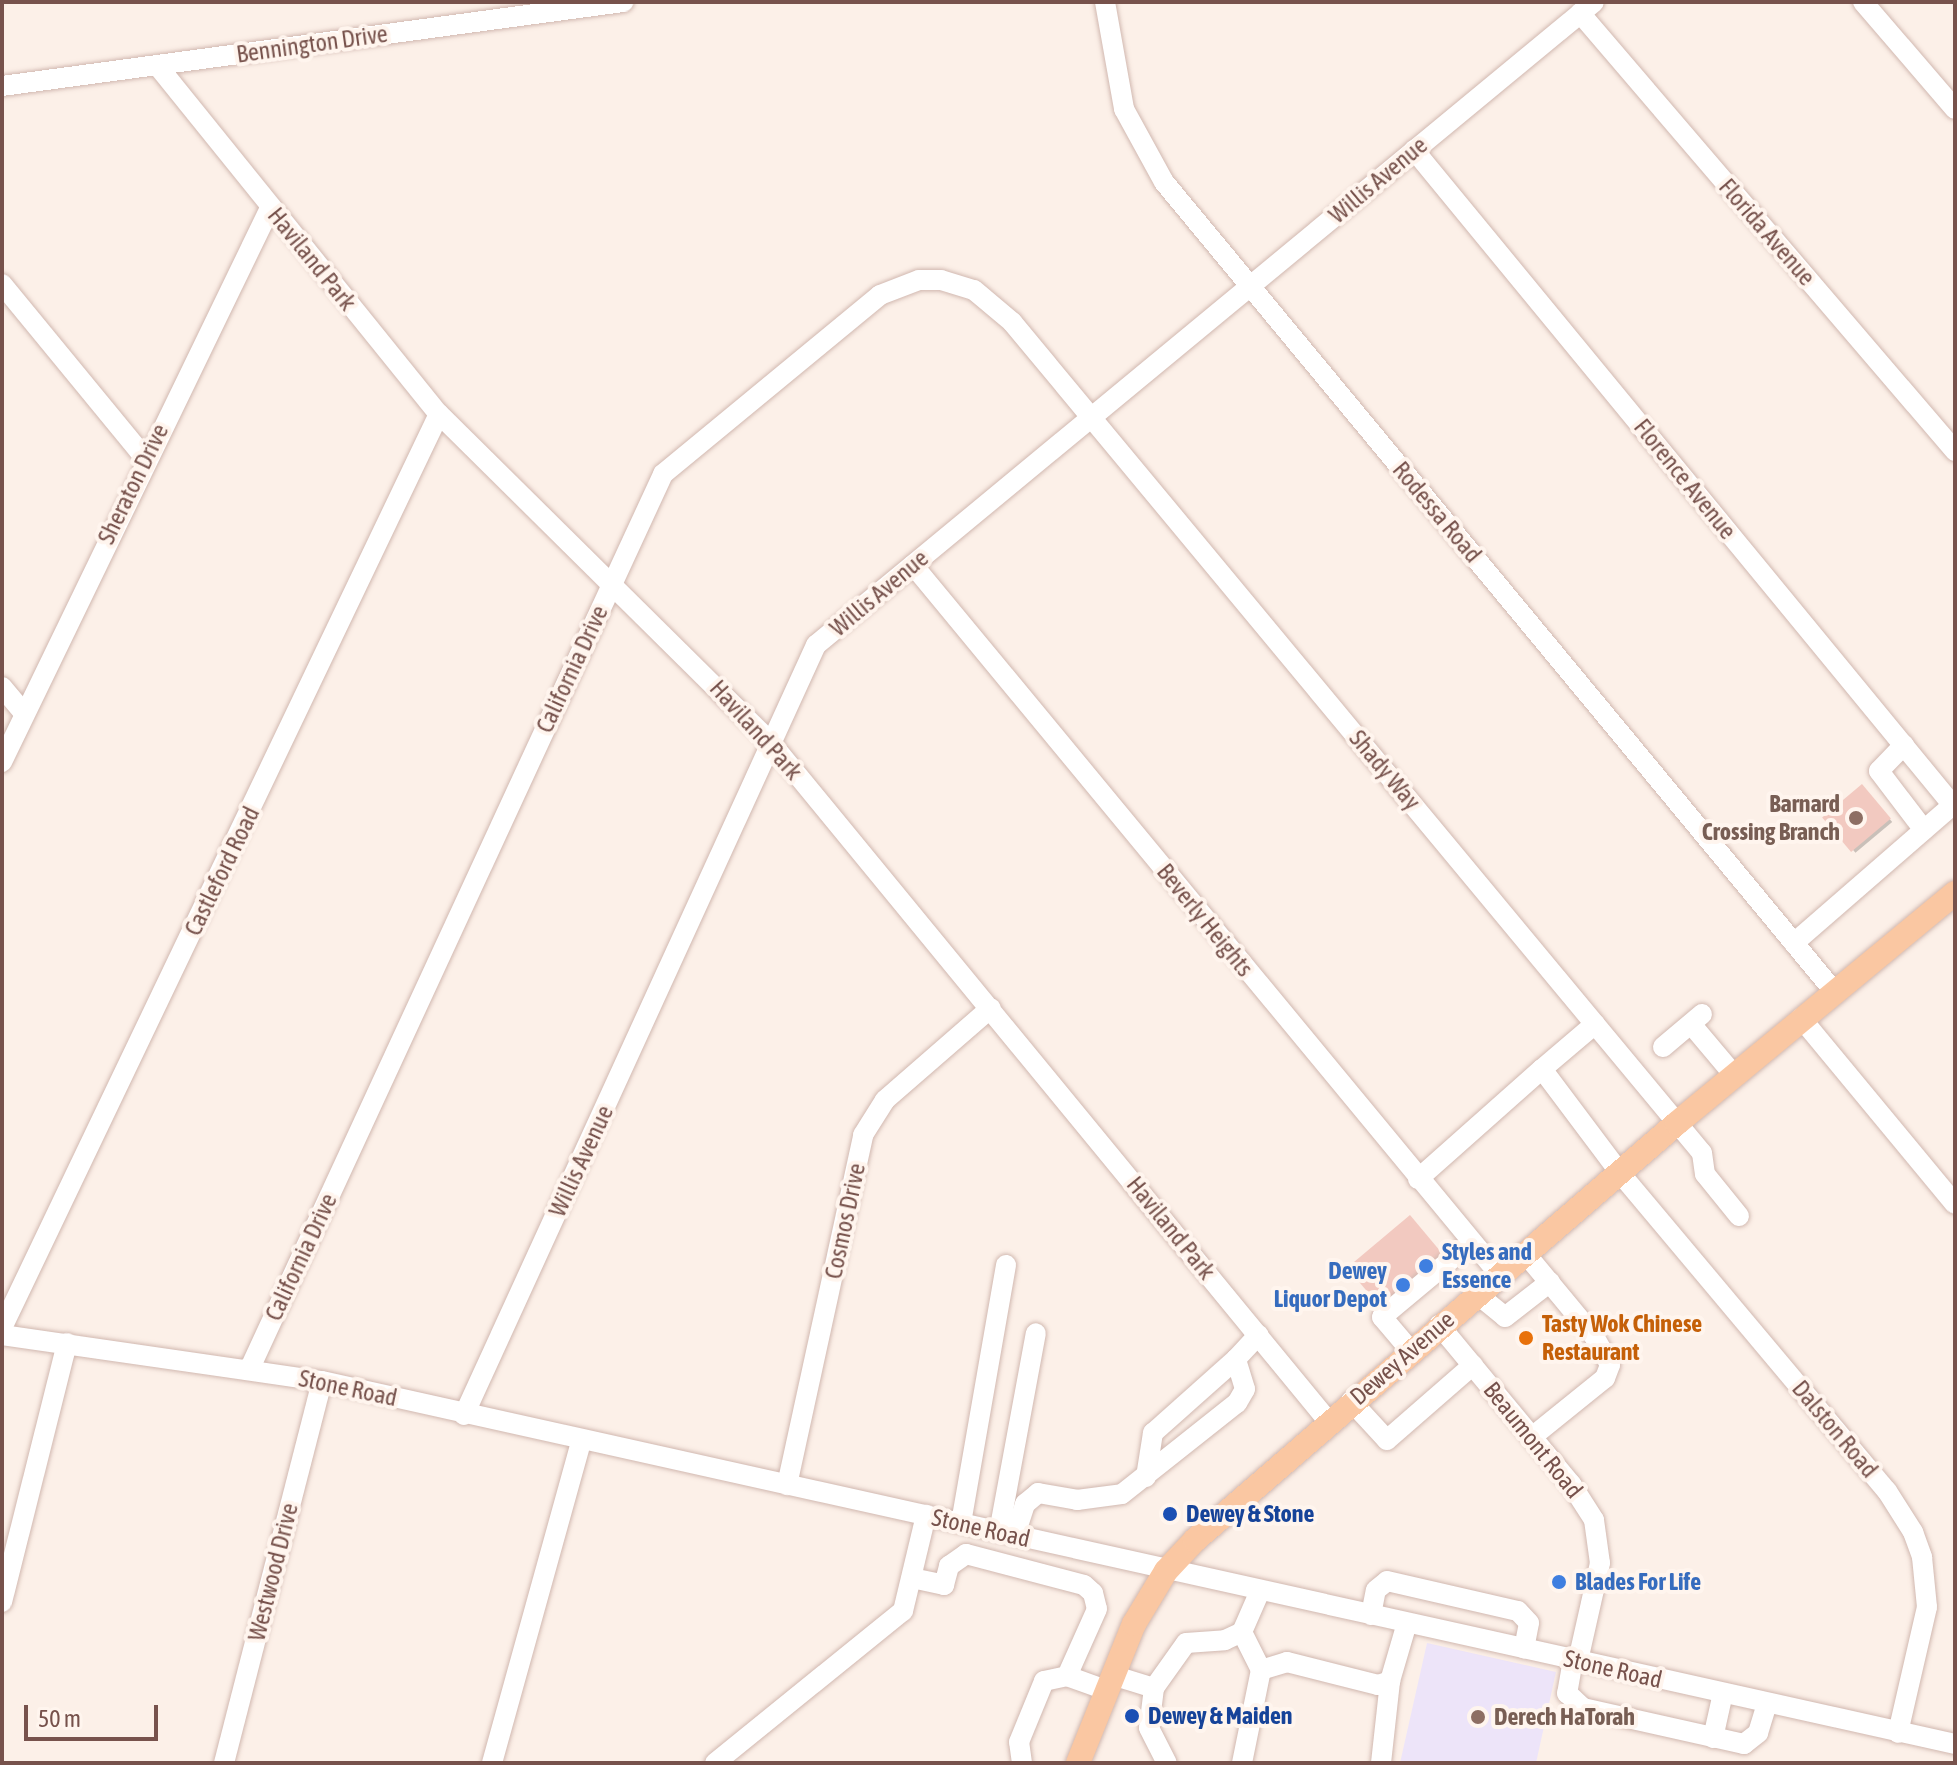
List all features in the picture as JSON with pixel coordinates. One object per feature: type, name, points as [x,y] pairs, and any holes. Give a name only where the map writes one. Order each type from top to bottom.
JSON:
[{"type":"main road","name":"Dewey Avenue","points":[[1078,1763],[1134,1624],[1166,1571],[1328,1421],[1439,1325],[1833,990],[1955,893]]},
{"type":"street","name":"Bennington Drive","points":[[2,86],[623,2]]},
{"type":"street","name":"Rodessa Road","points":[[1105,2],[1130,126],[1164,182],[1833,990]]},
{"type":"street","points":[[1863,2],[1955,109]]},
{"type":"street","name":"Willis Avenue","points":[[464,1415],[816,645],[1587,8]]},
{"type":"street","name":"Florida Avenue","points":[[1587,8],[1955,451]]},
{"type":"street","name":"Haviland Park","points":[[157,65],[439,414],[772,744],[1328,1421]]},
{"type":"street","name":"Florence Avenue","points":[[1414,150],[1954,806]]},
{"type":"street","name":"Sheraton Drive","points":[[2,762],[145,458],[270,208]]},
{"type":"street","name":"California Drive","points":[[250,1368],[663,474],[898,285],[949,281],[993,303],[1093,417]]},
{"type":"street","points":[[2,284],[145,458]]},
{"type":"street","name":"Castleford Road","points":[[2,1328],[439,414]]},
{"type":"street","name":"Shady Way","points":[[1093,417],[1702,1153],[1705,1174],[1739,1216]]},
{"type":"street","name":"Beverly Heights","points":[[913,565],[1500,1275]]},
{"type":"street","points":[[2,687],[24,713]]},
{"type":"street","points":[[1904,745],[1879,771],[1924,830]]},
{"type":"street","points":[[1794,943],[1954,806]]},
{"type":"street","name":"Cosmos Drive","points":[[787,1485],[863,1135],[885,1100],[991,1008]]},
{"type":"street","points":[[1801,1018],[1955,1204]]},
{"type":"street","points":[[1663,1047],[1697,1019],[1734,1075]]},
{"type":"street","points":[[1418,1179],[1595,1024]]},
{"type":"street","name":"Dalston Road","points":[[1542,1069],[1620,1173],[1887,1491],[1913,1532],[1922,1557],[1927,1607],[1898,1733]]},
{"type":"street","points":[[1410,1350],[1382,1317],[1472,1242]]},
{"type":"street","points":[[1525,1253],[1602,1347],[1610,1372],[1532,1437]]},
{"type":"street","points":[[961,1523],[1006,1265]]},
{"type":"street","points":[[1477,1294],[1505,1317],[1550,1282]]},
{"type":"street","name":"Beaumont Road","points":[[1439,1325],[1584,1501],[1599,1540],[1597,1585],[1567,1693],[1575,1705],[1713,1738],[1751,1742],[1767,1703]]},
{"type":"street","points":[[1007,1534],[1036,1333]]},
{"type":"street","name":"Stone Road","points":[[2,1335],[250,1368],[322,1381],[1955,1744]]},
{"type":"street","points":[[1146,1477],[1153,1433],[1236,1359],[1258,1335]]},
{"type":"street","points":[[2,1602],[67,1343]]},
{"type":"street","points":[[1007,1534],[1025,1504],[1038,1493],[1105,1499],[1146,1477],[1237,1403],[1245,1389],[1236,1359]]},
{"type":"street","points":[[1351,1401],[1387,1440],[1473,1365]]},
{"type":"street","name":"Westwood Drive","points":[[224,1763],[322,1381]]},
{"type":"street","points":[[492,1763],[581,1441]]},
{"type":"street","points":[[715,1763],[903,1611],[926,1515]]},
{"type":"street","points":[[912,1578],[944,1585],[949,1566],[966,1554],[1084,1585],[1093,1593],[1097,1609],[1067,1676]]},
{"type":"street","points":[[1371,1615],[1376,1590],[1387,1581],[1518,1611],[1529,1623],[1524,1649]]},
{"type":"street","points":[[1167,1763],[1149,1728],[1154,1688],[1186,1643],[1225,1640],[1242,1632],[1260,1591]]},
{"type":"street","points":[[1380,1762],[1390,1681],[1407,1623]]},
{"type":"street","points":[[1242,1632],[1261,1670],[1242,1763]]},
{"type":"street","points":[[1261,1670],[1287,1662],[1378,1685],[1390,1681]]},
{"type":"street","points":[[1022,1763],[1019,1742],[1044,1681],[1067,1676],[1154,1688]]},
{"type":"street","points":[[1713,1738],[1723,1693]]},
{"type":"shaded area","name":"Derech HaTorah","points":[[1427,1643],[1556,1672],[1536,1763],[1400,1763]]},
{"type":"building","name":"Barnard Crossing Branch","points":[[1862,784],[1891,818],[1851,852],[1822,817]]},
{"type":"building","points":[[1410,1215],[1445,1257],[1383,1310],[1347,1268]]},
{"type":"place","name":"Barnard Crossing Branch","points":[[1856,818]]},
{"type":"place","name":"Styles and Essence","points":[[1426,1266]]},
{"type":"place","name":"Dewey Liquor Depot","points":[[1403,1285]]},
{"type":"place","name":"Tasty Wok Chinese Restaurant","points":[[1526,1338]]},
{"type":"place","name":"Dewey & Stone","points":[[1170,1514]]},
{"type":"place","name":"Blades For Life","points":[[1559,1582]]},
{"type":"place","name":"Dewey & Maiden","points":[[1132,1716]]},
{"type":"place","name":"Derech HaTorah","points":[[1478,1717]]}]
